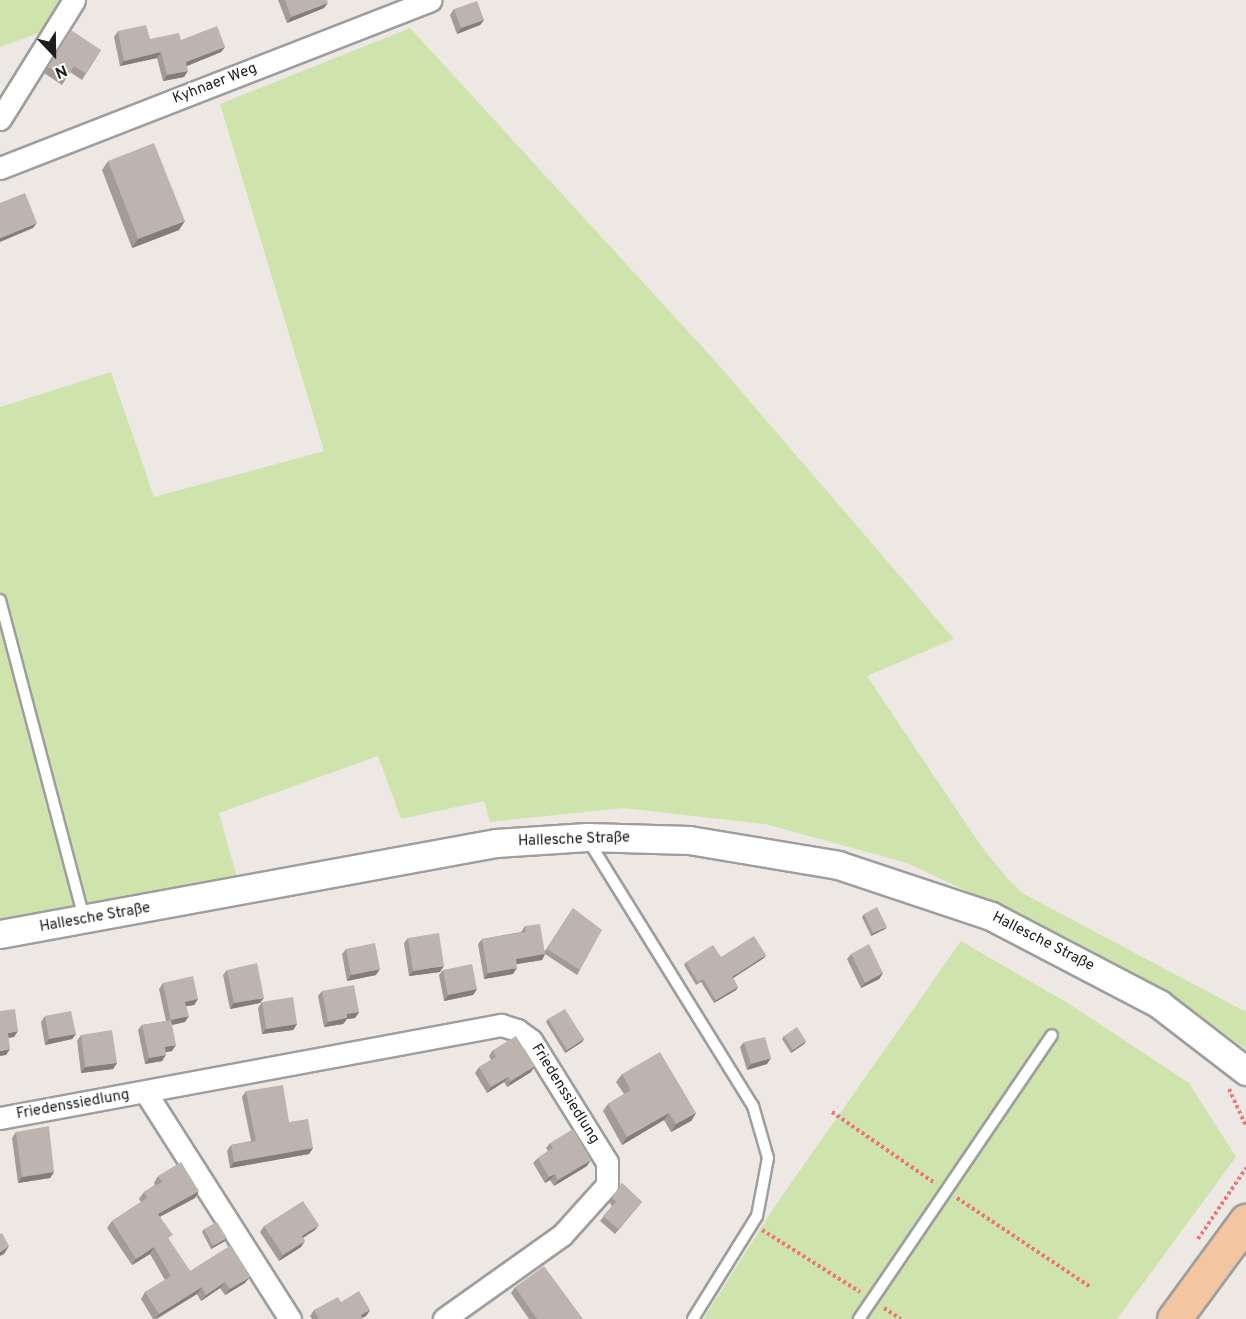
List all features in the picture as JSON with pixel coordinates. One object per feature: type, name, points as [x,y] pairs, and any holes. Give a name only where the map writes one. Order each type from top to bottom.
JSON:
[{"type":"main road","points":[[1174,1319],[1246,1221]]},
{"type":"street","points":[[0,119],[74,0]]},
{"type":"street","name":"Kyhnaer Weg","points":[[0,168],[402,5],[430,0]]},
{"type":"street","name":"Hallesche Straße","points":[[0,934],[85,921],[496,843],[587,837],[690,840],[739,846],[888,879],[991,916],[1128,986],[1209,1039],[1246,1071]]},
{"type":"street","name":"Friedenssiedlung","points":[[0,1118],[146,1093],[501,1025],[531,1040],[607,1162],[607,1185],[562,1234],[444,1319]]},
{"type":"street","name":"Friedenssiedlung","points":[[146,1093],[290,1319]]},
{"type":"lane","points":[[0,600],[85,921]]},
{"type":"lane","points":[[587,837],[753,1106],[768,1158],[757,1216],[693,1319]]},
{"type":"lane","points":[[859,1319],[1052,1035]]},
{"type":"path","points":[[757,1227],[901,1319]]},
{"type":"green space","points":[[0,0],[74,0],[58,26],[0,47]]},
{"type":"green space","points":[[410,28],[717,363],[954,639],[867,676],[981,846],[1007,878],[1024,894],[1246,1012],[1246,1049],[1179,1001],[1066,937],[907,863],[765,824],[623,808],[490,822],[484,801],[401,819],[378,756],[219,813],[241,892],[0,933],[0,407],[111,372],[154,497],[324,451],[220,104]]},
{"type":"green space","points":[[961,941],[1071,1005],[1189,1083],[1236,1157],[1117,1319],[703,1319],[777,1203]]},
{"type":"building","points":[[285,0],[327,0],[328,3],[291,17]]},
{"type":"building","points":[[477,1],[484,20],[461,28],[454,9]]},
{"type":"building","points":[[146,25],[150,39],[179,33],[181,40],[217,26],[225,47],[186,62],[188,71],[167,75],[161,52],[124,61],[118,31]]},
{"type":"building","points":[[71,30],[101,50],[86,74],[74,66],[66,79],[48,67]]},
{"type":"building","points":[[154,143],[185,221],[138,239],[108,161]]},
{"type":"building","points":[[25,193],[37,223],[0,238],[0,203]]},
{"type":"building","points":[[877,907],[887,927],[873,933],[864,914]]},
{"type":"building","points":[[573,908],[602,930],[580,970],[547,949]]},
{"type":"building","points":[[540,924],[545,954],[516,959],[517,968],[488,973],[482,939],[526,932],[525,926]]},
{"type":"building","points":[[439,933],[444,966],[413,971],[408,938]]},
{"type":"building","points":[[754,936],[766,955],[732,977],[738,987],[716,1000],[703,979],[698,982],[686,962],[713,945],[721,957]]},
{"type":"building","points":[[375,943],[380,969],[351,975],[346,949]]},
{"type":"building","points":[[869,944],[883,973],[865,983],[851,954]]},
{"type":"building","points":[[257,963],[264,998],[234,1003],[227,970]]},
{"type":"building","points":[[472,964],[477,989],[448,995],[443,970]]},
{"type":"building","points":[[193,976],[198,999],[185,1002],[189,1016],[171,1020],[163,983]]},
{"type":"building","points":[[354,985],[359,1012],[347,1014],[347,1018],[328,1022],[322,991]]},
{"type":"building","points":[[293,997],[297,1024],[266,1029],[262,1002]]},
{"type":"building","points":[[15,1009],[18,1031],[8,1033],[10,1049],[0,1051],[0,1011]]},
{"type":"building","points":[[565,1009],[584,1039],[567,1050],[548,1019]]},
{"type":"building","points":[[71,1011],[76,1034],[49,1039],[45,1016]]},
{"type":"building","points":[[171,1020],[176,1045],[165,1047],[166,1055],[149,1058],[142,1025]]},
{"type":"building","points":[[797,1027],[806,1041],[793,1050],[784,1036]]},
{"type":"building","points":[[112,1030],[117,1063],[85,1067],[81,1035]]},
{"type":"building","points":[[516,1036],[535,1066],[511,1081],[508,1077],[491,1087],[479,1067],[496,1057],[493,1050]]},
{"type":"building","points":[[765,1037],[771,1058],[751,1064],[744,1042]]},
{"type":"building","points":[[660,1052],[696,1113],[676,1124],[669,1113],[627,1137],[608,1104],[631,1090],[622,1074]]},
{"type":"building","points":[[283,1085],[289,1122],[308,1119],[313,1148],[234,1162],[231,1145],[256,1141],[246,1091]]},
{"type":"building","points":[[49,1126],[54,1172],[22,1177],[16,1132]]},
{"type":"building","points":[[573,1129],[591,1160],[558,1180],[555,1174],[549,1177],[538,1158],[553,1148],[550,1143]]},
{"type":"building","points":[[181,1162],[199,1191],[158,1214],[173,1235],[168,1238],[190,1271],[231,1245],[250,1277],[230,1289],[225,1282],[206,1295],[202,1287],[159,1314],[145,1292],[171,1276],[154,1247],[136,1259],[112,1221],[147,1198],[144,1192],[162,1182],[158,1176]]},
{"type":"building","points":[[622,1183],[642,1202],[618,1229],[603,1216],[616,1202],[612,1198]]},
{"type":"building","points":[[303,1201],[319,1225],[302,1236],[305,1241],[283,1255],[264,1226]]},
{"type":"building","points":[[217,1222],[227,1238],[213,1246],[204,1229]]},
{"type":"building","points":[[2,1233],[9,1246],[0,1252],[0,1234]]},
{"type":"building","points":[[544,1266],[583,1319],[537,1319],[515,1287]]},
{"type":"building","points":[[359,1291],[370,1310],[361,1315],[363,1319],[319,1319],[314,1310],[338,1297],[341,1302]]}]
